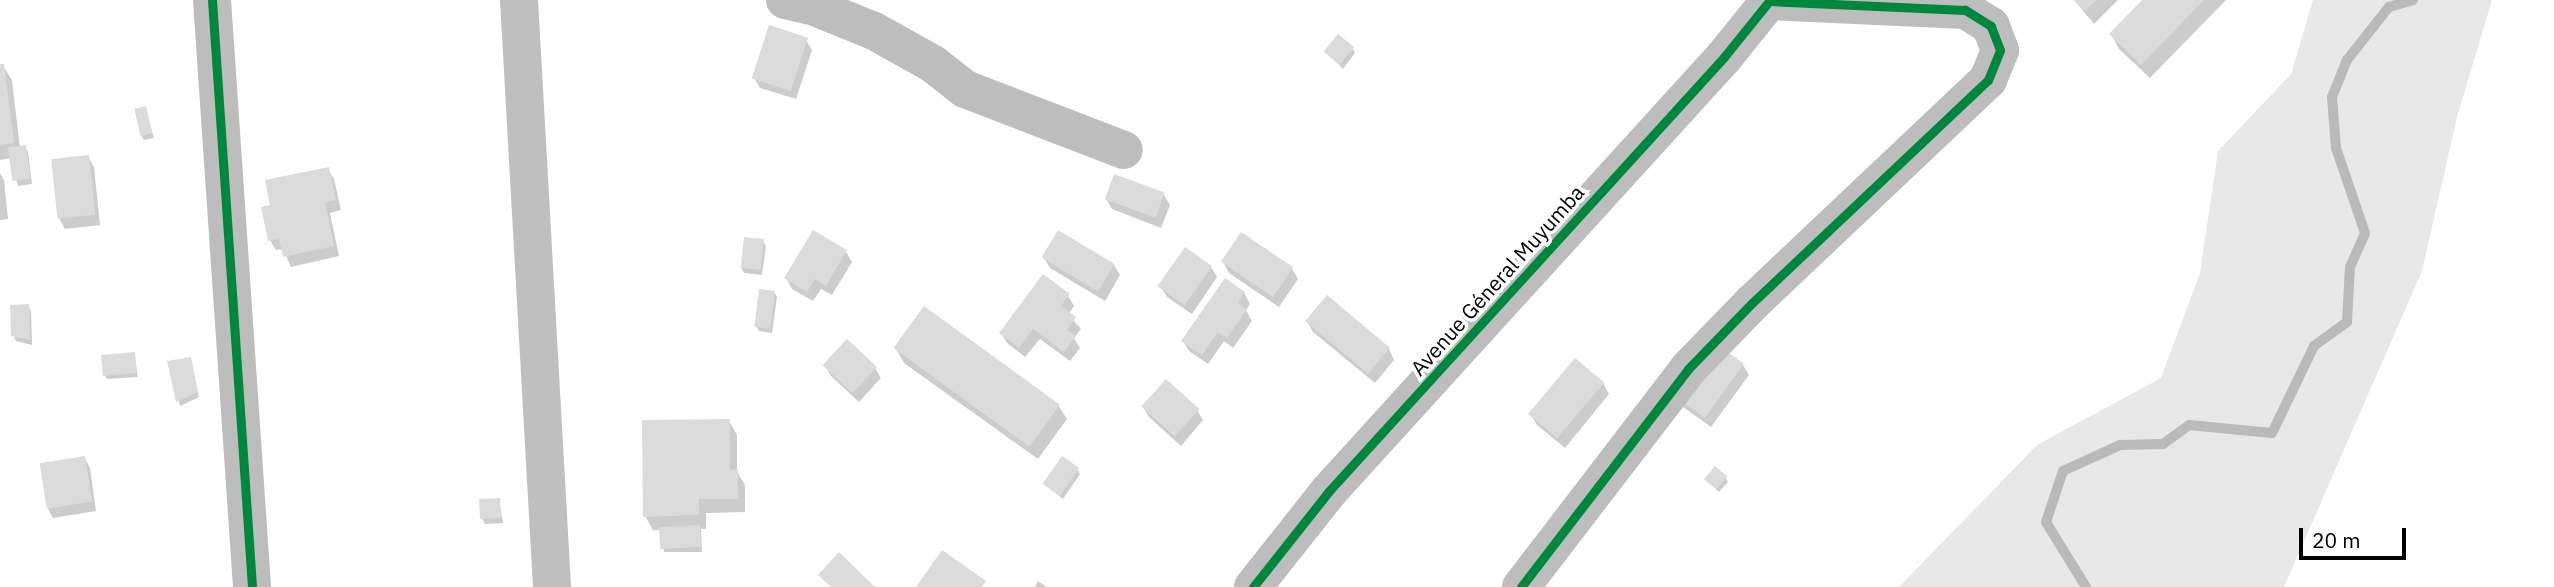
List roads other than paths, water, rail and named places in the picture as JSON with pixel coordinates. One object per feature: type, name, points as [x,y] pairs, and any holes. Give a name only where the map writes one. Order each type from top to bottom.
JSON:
[{"type":"street","points":[[212,0],[252,587]]},
{"type":"street","points":[[519,0],[552,587]]},
{"type":"street","points":[[785,0],[812,6],[874,31],[933,64],[965,89],[1124,150]]},
{"type":"street","points":[[1521,587],[1688,369],[1752,303],[1988,80],[2000,50],[1991,26],[1965,10],[1769,0]]},
{"type":"street","name":"Avenue Géneral Muyumba","points":[[1253,587],[1329,491],[1724,57],[1769,0]]},
{"type":"waterway","points":[[2086,587],[2046,522],[2063,471],[2120,445],[2163,444],[2189,425],[2272,433],[2314,346],[2347,322],[2350,267],[2365,233],[2336,148],[2332,97],[2347,60],[2389,7],[2413,0]]}]
